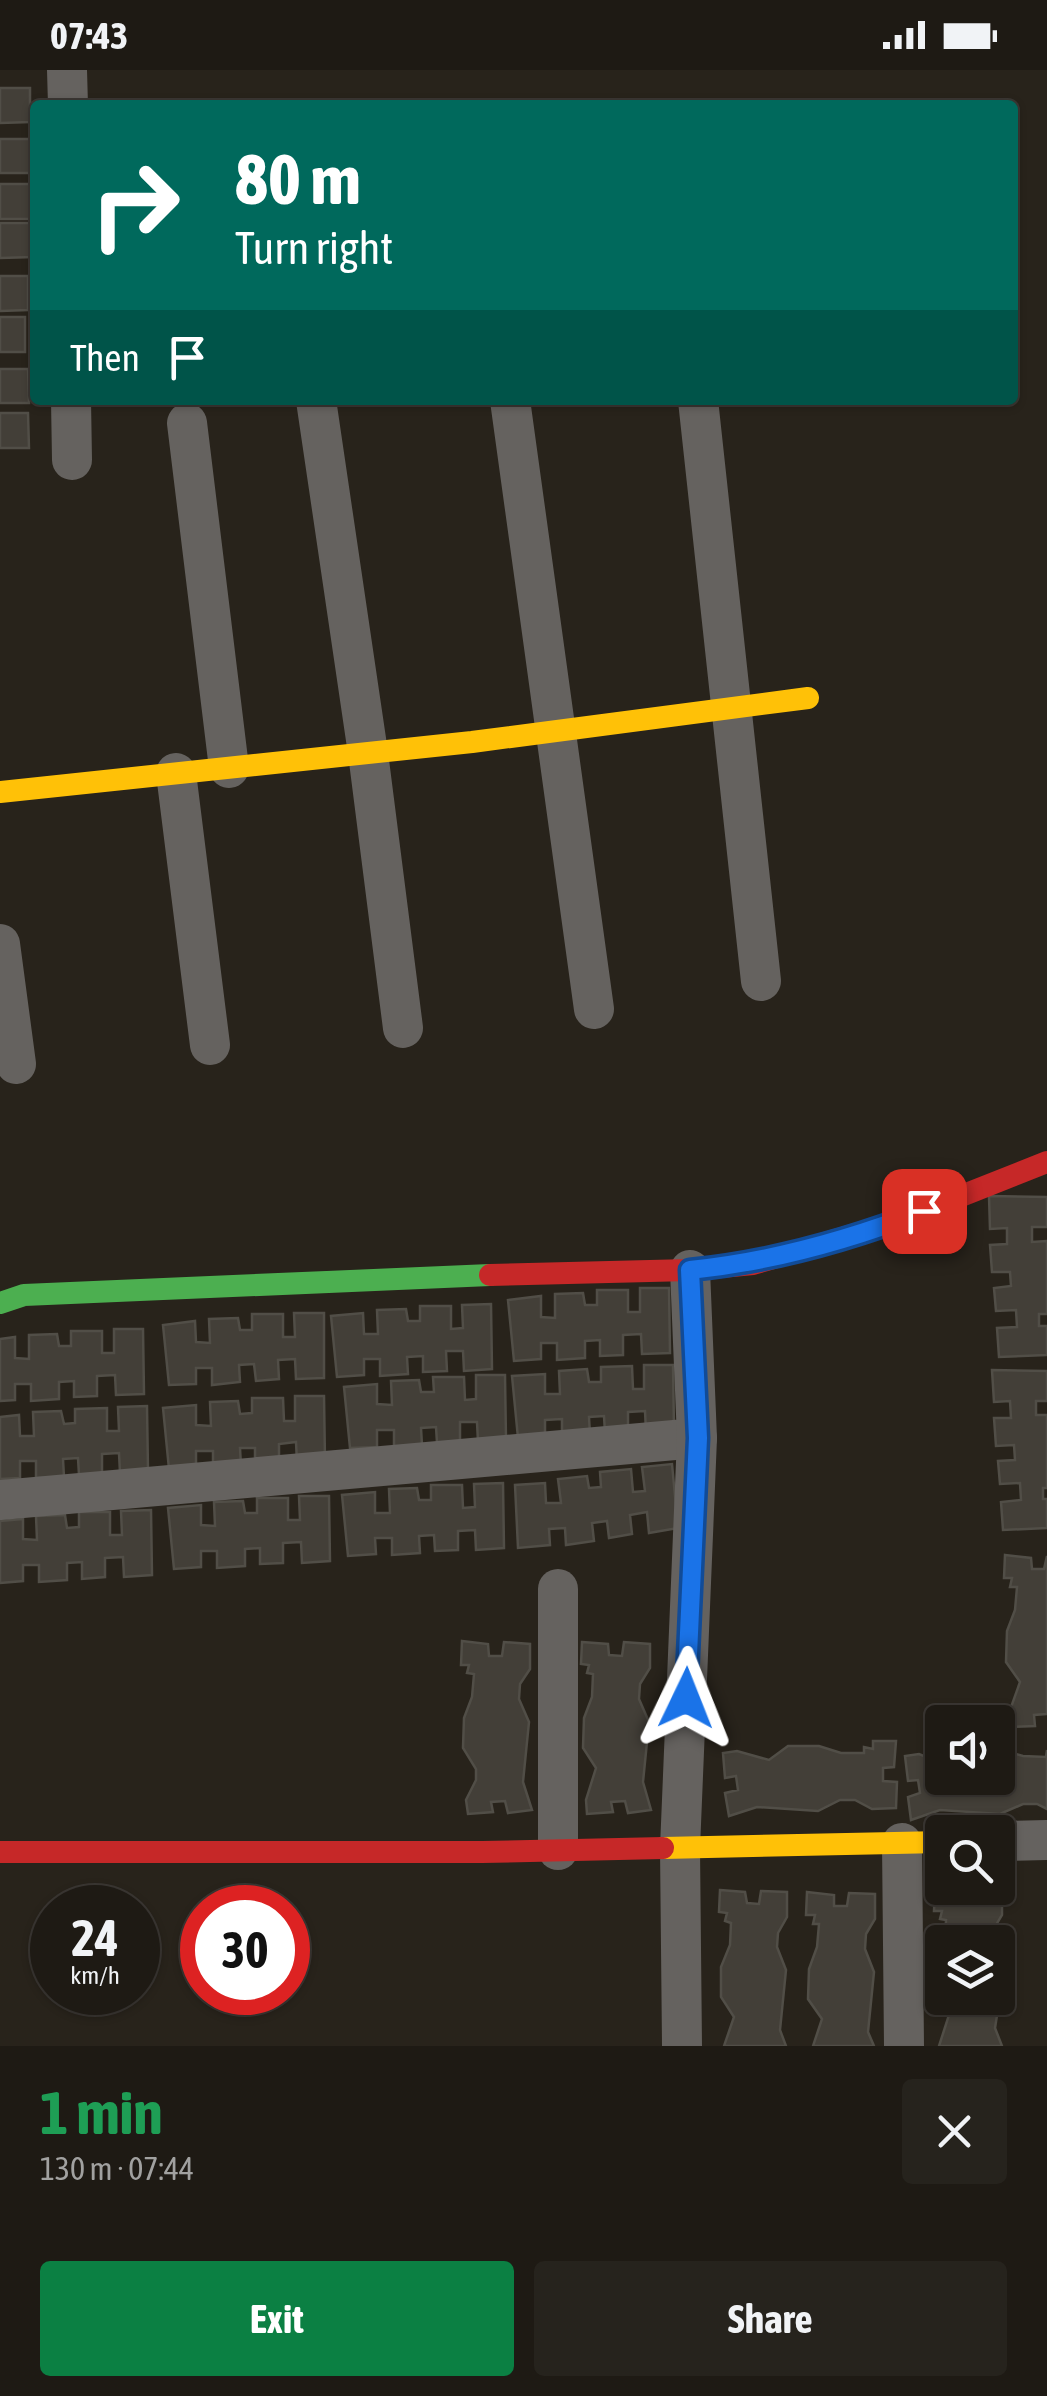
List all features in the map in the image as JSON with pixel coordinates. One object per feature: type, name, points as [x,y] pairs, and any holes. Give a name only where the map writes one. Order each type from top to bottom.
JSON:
[{"type":"street","points":[[67,70],[68,100]]},
{"type":"street","points":[[71,405],[72,460]]},
{"type":"street","points":[[317,405],[368,753],[403,1028]]},
{"type":"street","points":[[511,405],[594,1009]]},
{"type":"street","points":[[699,405],[761,980]]},
{"type":"street","points":[[187,423],[230,768]]},
{"type":"street","points":[[0,792],[555,732],[808,698]]},
{"type":"street","points":[[176,773],[210,1045]]},
{"type":"street","points":[[0,944],[16,1064]]},
{"type":"street","points":[[0,1304],[24,1295],[408,1277],[690,1270],[753,1264],[893,1223],[1047,1162]]},
{"type":"street","points":[[682,2046],[680,1848],[698,1438],[690,1270]]},
{"type":"street","points":[[0,1500],[698,1438]]},
{"type":"street","points":[[558,1588],[558,1850]]},
{"type":"street","points":[[1015,1841],[1047,1840]]},
{"type":"street","points":[[0,1852],[558,1850],[925,1842]]},
{"type":"street","points":[[902,1843],[904,2046]]},
{"type":"building","points":[[0,88],[30,88],[30,122],[0,123]]},
{"type":"building","points":[[0,139],[30,139],[30,173],[0,173]]},
{"type":"building","points":[[0,184],[30,184],[30,219],[0,219]]},
{"type":"building","points":[[0,223],[30,223],[30,257],[0,258]]},
{"type":"building","points":[[0,276],[28,276],[28,310],[0,311]]},
{"type":"building","points":[[0,317],[25,317],[25,352],[0,352]]},
{"type":"building","points":[[0,369],[28,369],[29,403],[0,403]]},
{"type":"building","points":[[0,413],[28,413],[29,448],[0,448]]},
{"type":"building","points":[[989,1196],[1047,1197],[1047,1227],[1032,1227],[1032,1242],[1047,1241],[1047,1314],[1039,1314],[1039,1326],[1047,1326],[1047,1355],[999,1357],[997,1328],[1017,1327],[1016,1310],[996,1311],[994,1288],[1011,1286],[1010,1272],[992,1272],[990,1245],[1007,1244],[1007,1228],[990,1229]]},
{"type":"building","points":[[640,1288],[669,1288],[670,1353],[642,1354],[641,1334],[623,1335],[623,1355],[600,1356],[600,1340],[585,1341],[585,1358],[557,1360],[557,1343],[541,1343],[541,1359],[514,1361],[508,1300],[541,1296],[541,1317],[555,1318],[555,1294],[583,1293],[585,1305],[597,1305],[597,1290],[628,1290],[628,1312],[640,1312]]},
{"type":"building","points":[[491,1304],[492,1369],[464,1371],[463,1351],[446,1351],[447,1371],[423,1372],[423,1356],[407,1357],[408,1374],[380,1376],[380,1359],[364,1359],[364,1375],[337,1377],[331,1316],[363,1313],[364,1334],[378,1334],[377,1310],[406,1309],[408,1321],[420,1321],[420,1306],[451,1306],[451,1329],[463,1328],[462,1305]]},
{"type":"building","points":[[294,1313],[324,1313],[324,1378],[296,1379],[295,1359],[278,1360],[279,1379],[256,1381],[254,1364],[239,1365],[240,1382],[212,1385],[212,1368],[196,1368],[196,1384],[169,1385],[163,1325],[195,1321],[196,1342],[210,1343],[209,1319],[238,1318],[240,1330],[252,1330],[252,1314],[283,1314],[283,1337],[295,1337]]},
{"type":"building","points":[[114,1329],[143,1329],[144,1394],[116,1395],[115,1375],[97,1376],[97,1396],[74,1397],[74,1381],[59,1382],[59,1399],[31,1401],[31,1384],[15,1384],[15,1400],[0,1401],[0,1339],[15,1337],[15,1358],[29,1359],[29,1335],[57,1334],[59,1346],[71,1346],[71,1331],[102,1331],[102,1353],[114,1353]]},
{"type":"building","points":[[644,1365],[673,1365],[674,1429],[646,1432],[645,1411],[628,1412],[628,1431],[605,1433],[604,1416],[589,1417],[590,1435],[562,1437],[562,1419],[545,1420],[545,1436],[518,1438],[512,1376],[545,1374],[545,1394],[560,1394],[559,1371],[587,1369],[589,1382],[601,1382],[601,1367],[632,1366],[633,1389],[644,1389]]},
{"type":"building","points":[[992,1370],[1047,1371],[1047,1401],[1036,1401],[1036,1415],[1047,1415],[1047,1488],[1043,1488],[1043,1499],[1047,1499],[1047,1528],[1003,1530],[1001,1502],[1021,1500],[1020,1483],[1000,1484],[998,1461],[1015,1460],[1014,1445],[996,1446],[994,1418],[1011,1418],[1010,1401],[994,1402]]},
{"type":"building","points":[[476,1375],[505,1375],[506,1440],[478,1442],[477,1422],[460,1422],[460,1442],[437,1443],[436,1427],[421,1428],[422,1445],[394,1447],[394,1430],[377,1430],[377,1447],[350,1448],[344,1387],[377,1384],[377,1404],[392,1405],[391,1381],[419,1380],[421,1392],[434,1392],[433,1377],[464,1377],[465,1400],[476,1399]]},
{"type":"building","points":[[295,1396],[324,1396],[325,1461],[297,1463],[296,1442],[279,1444],[279,1463],[255,1464],[255,1448],[240,1448],[241,1466],[213,1468],[213,1451],[196,1451],[196,1467],[169,1469],[163,1408],[196,1405],[196,1425],[211,1426],[210,1402],[238,1401],[240,1414],[252,1413],[252,1398],[283,1398],[284,1421],[295,1421]]},
{"type":"building","points":[[147,1406],[148,1471],[120,1473],[119,1453],[102,1454],[102,1473],[79,1475],[78,1458],[63,1459],[64,1477],[36,1478],[36,1461],[20,1461],[20,1478],[0,1479],[0,1417],[19,1415],[20,1436],[34,1436],[33,1412],[61,1411],[64,1424],[75,1423],[75,1409],[107,1408],[107,1431],[119,1431],[118,1407]]},
{"type":"building","points":[[672,1464],[678,1528],[649,1533],[647,1512],[630,1515],[632,1534],[609,1538],[607,1521],[592,1523],[594,1541],[566,1545],[565,1528],[549,1529],[550,1545],[518,1548],[515,1485],[545,1483],[546,1503],[561,1503],[558,1479],[587,1476],[589,1488],[601,1487],[600,1472],[631,1469],[633,1492],[645,1491],[642,1467]]},
{"type":"building","points":[[503,1483],[504,1548],[476,1550],[475,1530],[458,1531],[458,1550],[435,1551],[434,1535],[419,1536],[420,1553],[392,1555],[392,1538],[375,1538],[376,1554],[348,1556],[342,1495],[375,1492],[375,1513],[390,1513],[389,1489],[417,1488],[419,1500],[431,1500],[431,1485],[462,1485],[463,1508],[475,1507],[474,1484]]},
{"type":"building","points":[[299,1496],[329,1496],[330,1561],[302,1563],[301,1542],[283,1543],[283,1563],[260,1564],[260,1548],[245,1549],[245,1566],[217,1568],[217,1551],[201,1551],[201,1567],[174,1569],[168,1508],[201,1505],[201,1525],[215,1526],[214,1502],[243,1501],[245,1513],[257,1513],[257,1498],[288,1498],[288,1520],[300,1520]]},
{"type":"building","points":[[151,1510],[152,1575],[124,1577],[123,1557],[105,1558],[105,1577],[82,1579],[82,1562],[67,1563],[67,1580],[39,1582],[39,1565],[23,1565],[23,1581],[0,1583],[0,1521],[23,1519],[23,1539],[37,1540],[36,1516],[65,1515],[67,1528],[79,1527],[79,1512],[110,1512],[110,1535],[122,1535],[121,1511]]},
{"type":"building","points":[[1005,1555],[1031,1558],[1032,1569],[1044,1569],[1047,1556],[1047,1714],[1034,1715],[1035,1726],[1015,1727],[1015,1705],[1012,1705],[1020,1682],[1006,1662],[1007,1631],[1015,1610],[1017,1587],[1010,1587],[1012,1578],[1004,1578]]},
{"type":"building","points":[[462,1641],[488,1644],[489,1656],[502,1656],[504,1642],[530,1644],[530,1669],[520,1684],[519,1699],[529,1722],[523,1782],[532,1810],[508,1813],[505,1801],[491,1802],[493,1812],[468,1814],[466,1800],[476,1780],[476,1769],[463,1748],[464,1718],[472,1697],[474,1674],[467,1673],[469,1665],[461,1665]]},
{"type":"building","points":[[582,1642],[608,1644],[609,1655],[622,1656],[624,1642],[650,1644],[650,1668],[640,1684],[639,1699],[649,1722],[643,1782],[651,1810],[628,1813],[625,1801],[611,1802],[613,1812],[587,1814],[586,1800],[596,1768],[583,1748],[584,1718],[592,1697],[593,1674],[587,1673],[589,1665],[581,1664]]},
{"type":"building","points":[[873,1741],[896,1741],[894,1767],[883,1768],[883,1781],[897,1782],[896,1808],[872,1809],[855,1800],[840,1800],[818,1811],[757,1807],[729,1816],[725,1793],[738,1790],[736,1776],[725,1778],[723,1753],[737,1751],[769,1760],[788,1746],[819,1746],[841,1753],[864,1753],[864,1747],[873,1749]]},
{"type":"building","points":[[1047,1750],[1047,1809],[1023,1804],[1000,1814],[940,1810],[911,1820],[908,1797],[920,1793],[918,1780],[908,1781],[905,1756],[925,1756],[925,1795],[1015,1795],[1015,1754],[1046,1757]]},
{"type":"building","points":[[720,1890],[745,1892],[747,1903],[759,1904],[761,1891],[787,1892],[787,1917],[778,1933],[777,1947],[786,1970],[780,2030],[786,2046],[724,2046],[734,2017],[721,1997],[721,1967],[730,1945],[731,1923],[725,1921],[727,1913],[719,1912]]},
{"type":"building","points":[[807,1892],[834,1895],[834,1906],[847,1906],[849,1893],[875,1894],[875,1919],[866,1934],[865,1949],[874,1972],[868,2032],[874,2046],[813,2046],[822,2019],[808,1999],[809,1969],[817,1947],[819,1924],[813,1924],[815,1915],[806,1915]]},
{"type":"building","points":[[934,1905],[1002,1905],[996,1925],[946,1925],[946,1920],[940,1919],[942,1911],[934,1911]]},
{"type":"building","points":[[949,2015],[997,2015],[995,2028],[1002,2046],[939,2046]]},
{"type":"traffic: fast","points":[[0,1303],[24,1295],[490,1275]]},
{"type":"traffic: slow","points":[[0,792],[472,742],[808,698]]},
{"type":"traffic: slow","points":[[663,1848],[925,1842]]},
{"type":"traffic: jam","points":[[490,1275],[690,1270],[753,1264],[893,1223],[1047,1162]]},
{"type":"traffic: jam","points":[[0,1852],[663,1848]]},
{"type":"route","points":[[686,1698],[698,1438],[690,1270],[753,1264],[924,1211]]}]
